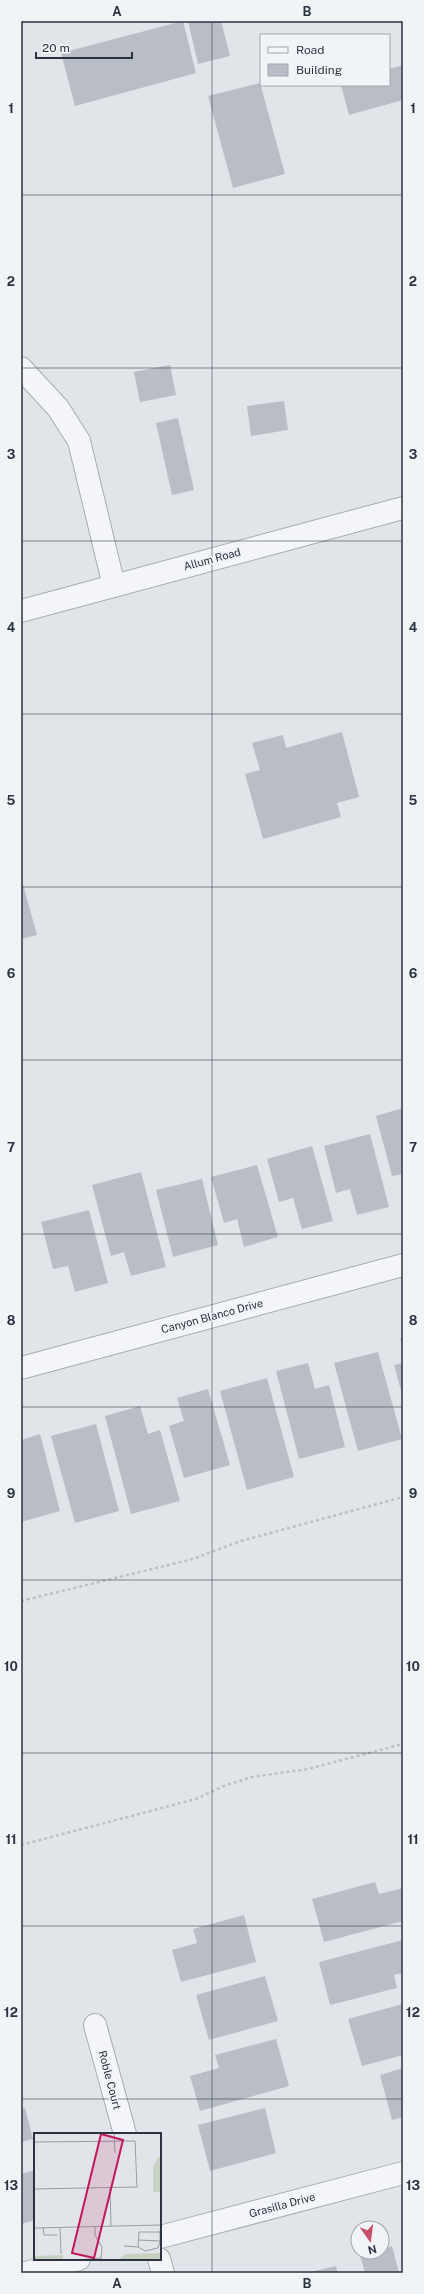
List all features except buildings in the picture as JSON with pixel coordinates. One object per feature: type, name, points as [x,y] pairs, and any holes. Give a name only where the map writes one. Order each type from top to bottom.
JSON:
[{"type":"street","points":[[21,368],[58,408],[79,441],[114,586]]},
{"type":"street","name":"Allum Road","points":[[21,611],[403,508]]},
{"type":"street","name":"Canyon Blanco Drive","points":[[21,1367],[403,1265]]},
{"type":"street","name":"Roble Court","points":[[95,2026],[125,2133]]},
{"type":"street","name":"Grasilla Drive","points":[[161,2237],[403,2173]]},
{"type":"street","points":[[26,2273],[75,2260]]},
{"type":"street","points":[[159,2260],[163,2273]]},
{"type":"path","points":[[21,1601],[193,1559],[240,1541],[403,1497]]},
{"type":"path","points":[[21,1845],[196,1798],[226,1785],[252,1777],[308,1770],[403,1744]]}]
